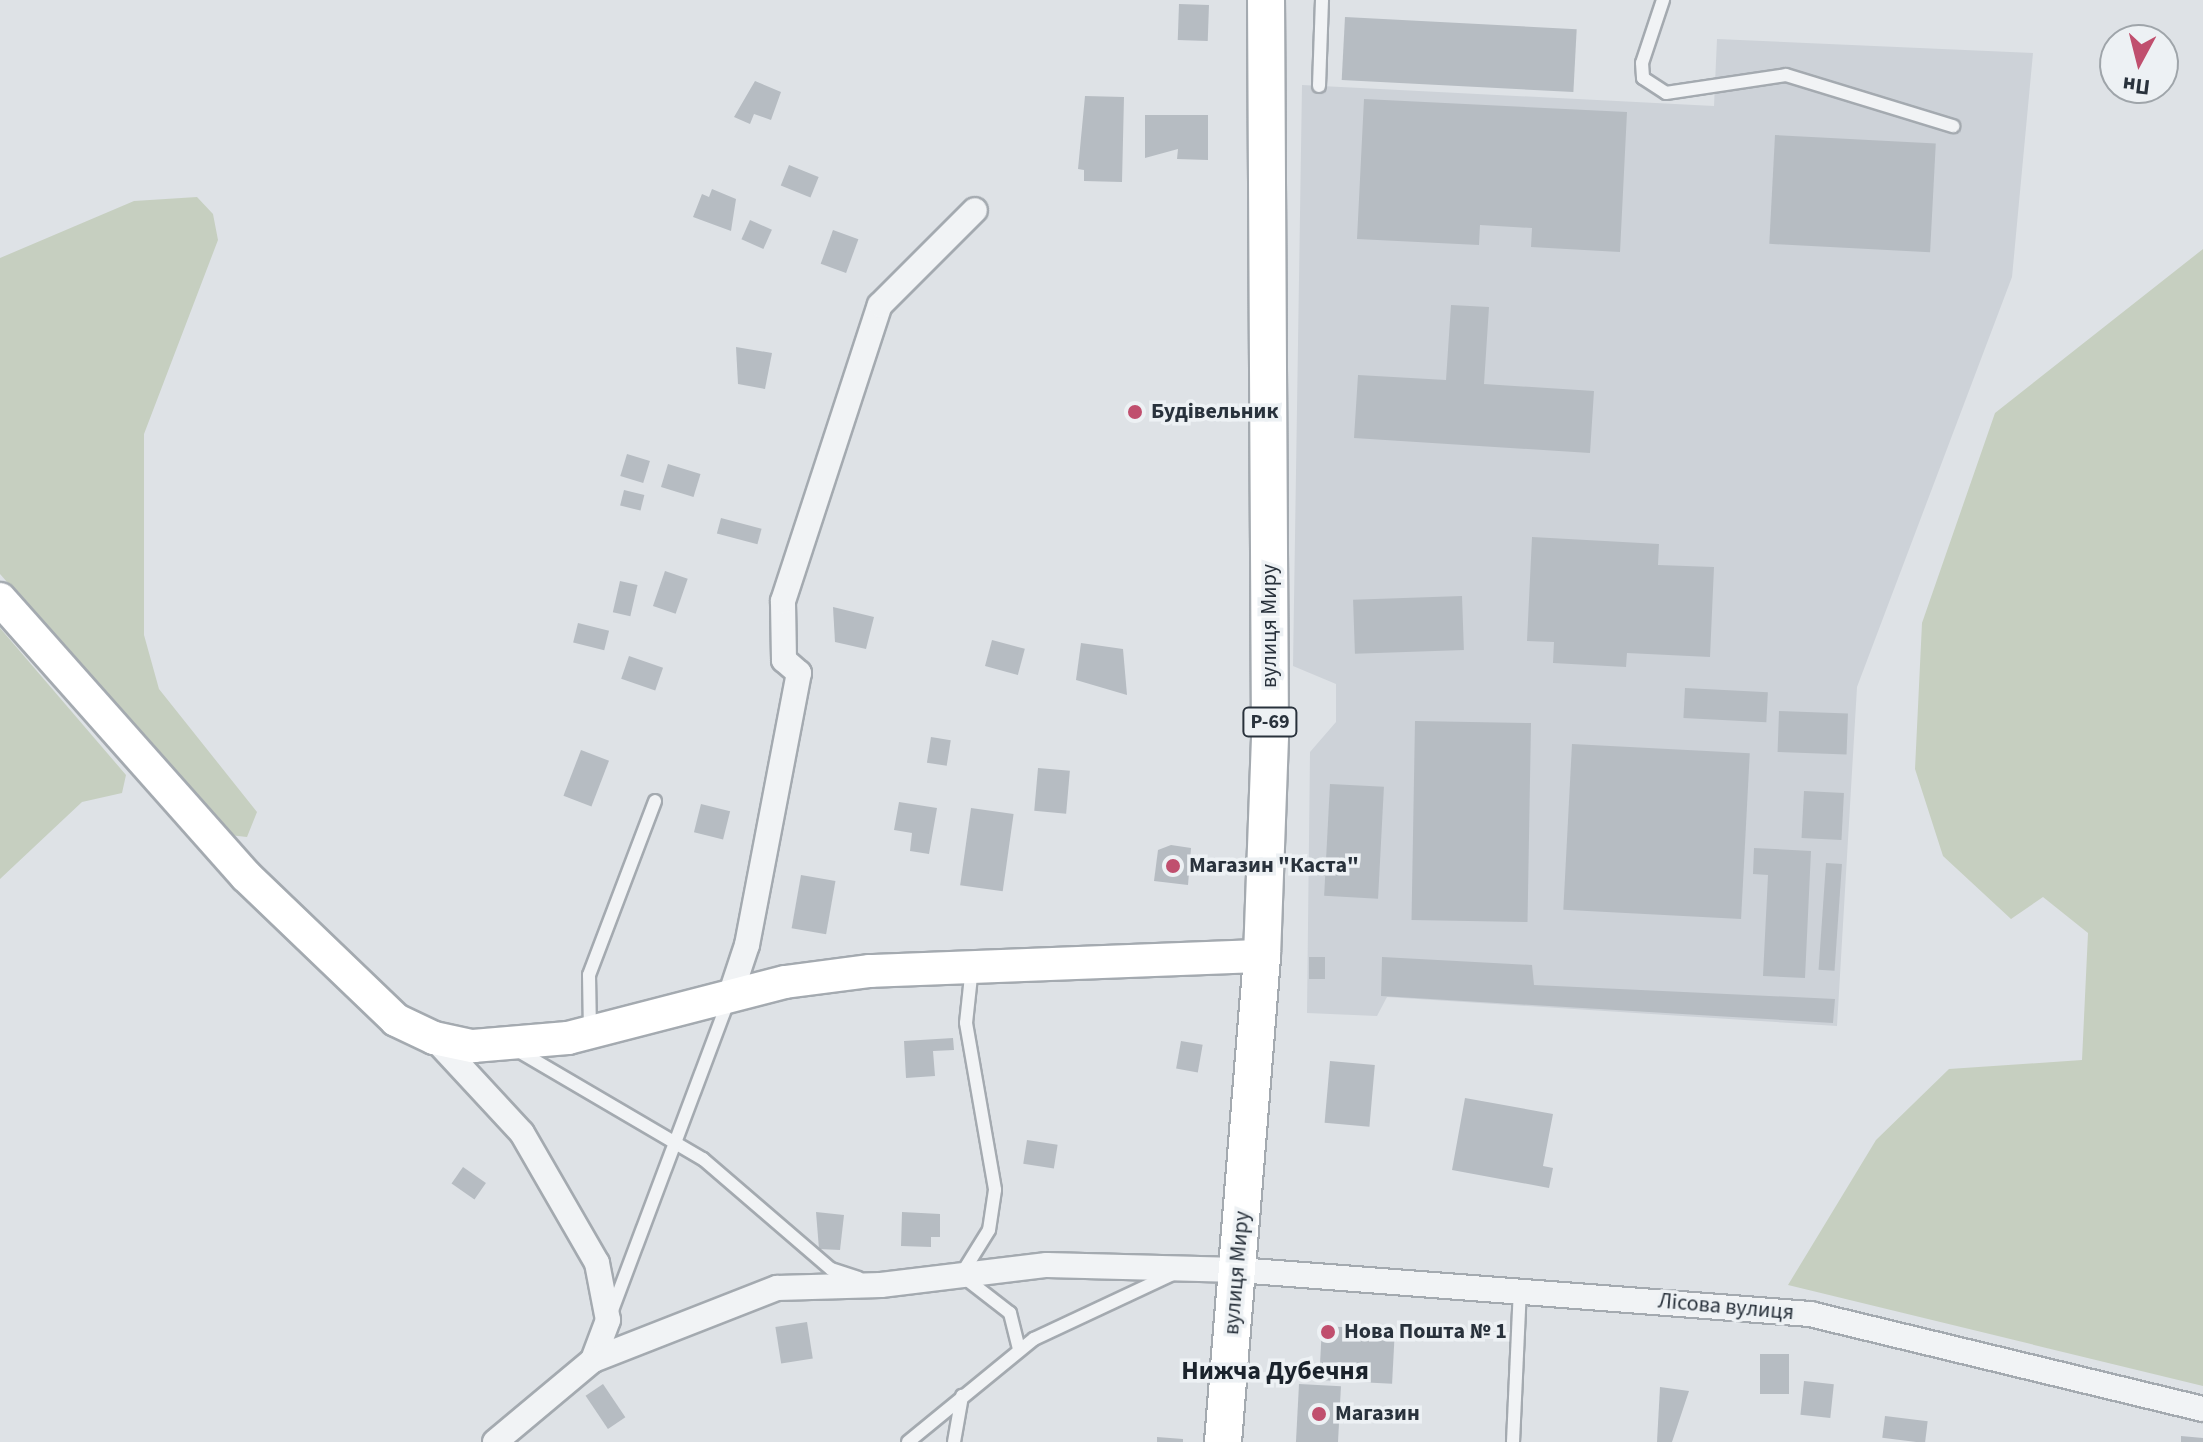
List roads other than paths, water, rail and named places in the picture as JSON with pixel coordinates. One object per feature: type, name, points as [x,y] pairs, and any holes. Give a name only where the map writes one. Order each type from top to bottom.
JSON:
[{"type":"main road","name":"вулиця Миру","points":[[1223,1442],[1262,956],[1271,643],[1266,0]]},
{"type":"street","points":[[730,996],[747,945],[799,673],[784,660],[783,601],[880,305],[975,210]]},
{"type":"street","points":[[0,599],[246,876],[396,1020],[434,1038],[499,1045],[590,1032],[730,996],[973,962],[1262,956]]},
{"type":"street","points":[[434,1038],[522,1133],[572,1211],[608,1290],[608,1320],[593,1360],[495,1442]]},
{"type":"street","name":"Лісова вулиця","points":[[593,1360],[777,1288],[881,1285],[1047,1265],[1187,1268],[1520,1289],[1810,1314],[2203,1409]]},
{"type":"lane","points":[[1319,86],[1322,0]]},
{"type":"lane","points":[[1663,0],[1642,63],[1643,78],[1666,93],[1786,75],[1953,126]]},
{"type":"lane","points":[[590,1032],[589,975],[655,801]]},
{"type":"lane","points":[[973,962],[966,1023],[995,1201],[989,1230],[961,1275],[1010,1313],[1019,1350]]},
{"type":"lane","points":[[608,1320],[670,1140],[730,996]]},
{"type":"lane","points":[[499,1045],[538,1058],[670,1140],[760,1203],[831,1269],[881,1285]]},
{"type":"lane","points":[[908,1442],[1019,1350],[1187,1268]]},
{"type":"lane","points":[[1513,1442],[1520,1289]]},
{"type":"lane","points":[[954,1442],[962,1396]]},
{"type":"place","name":"Будівельник","points":[[1135,412]]},
{"type":"place","name":"Магазин \"Каста\"","points":[[1173,866]]},
{"type":"place","name":"Нова Пошта № 1","points":[[1328,1332]]},
{"type":"place","name":"Магазин","points":[[1319,1414]]},
{"type":"district","name":"Нижча Дубечня","points":[[1275,1371]]}]
